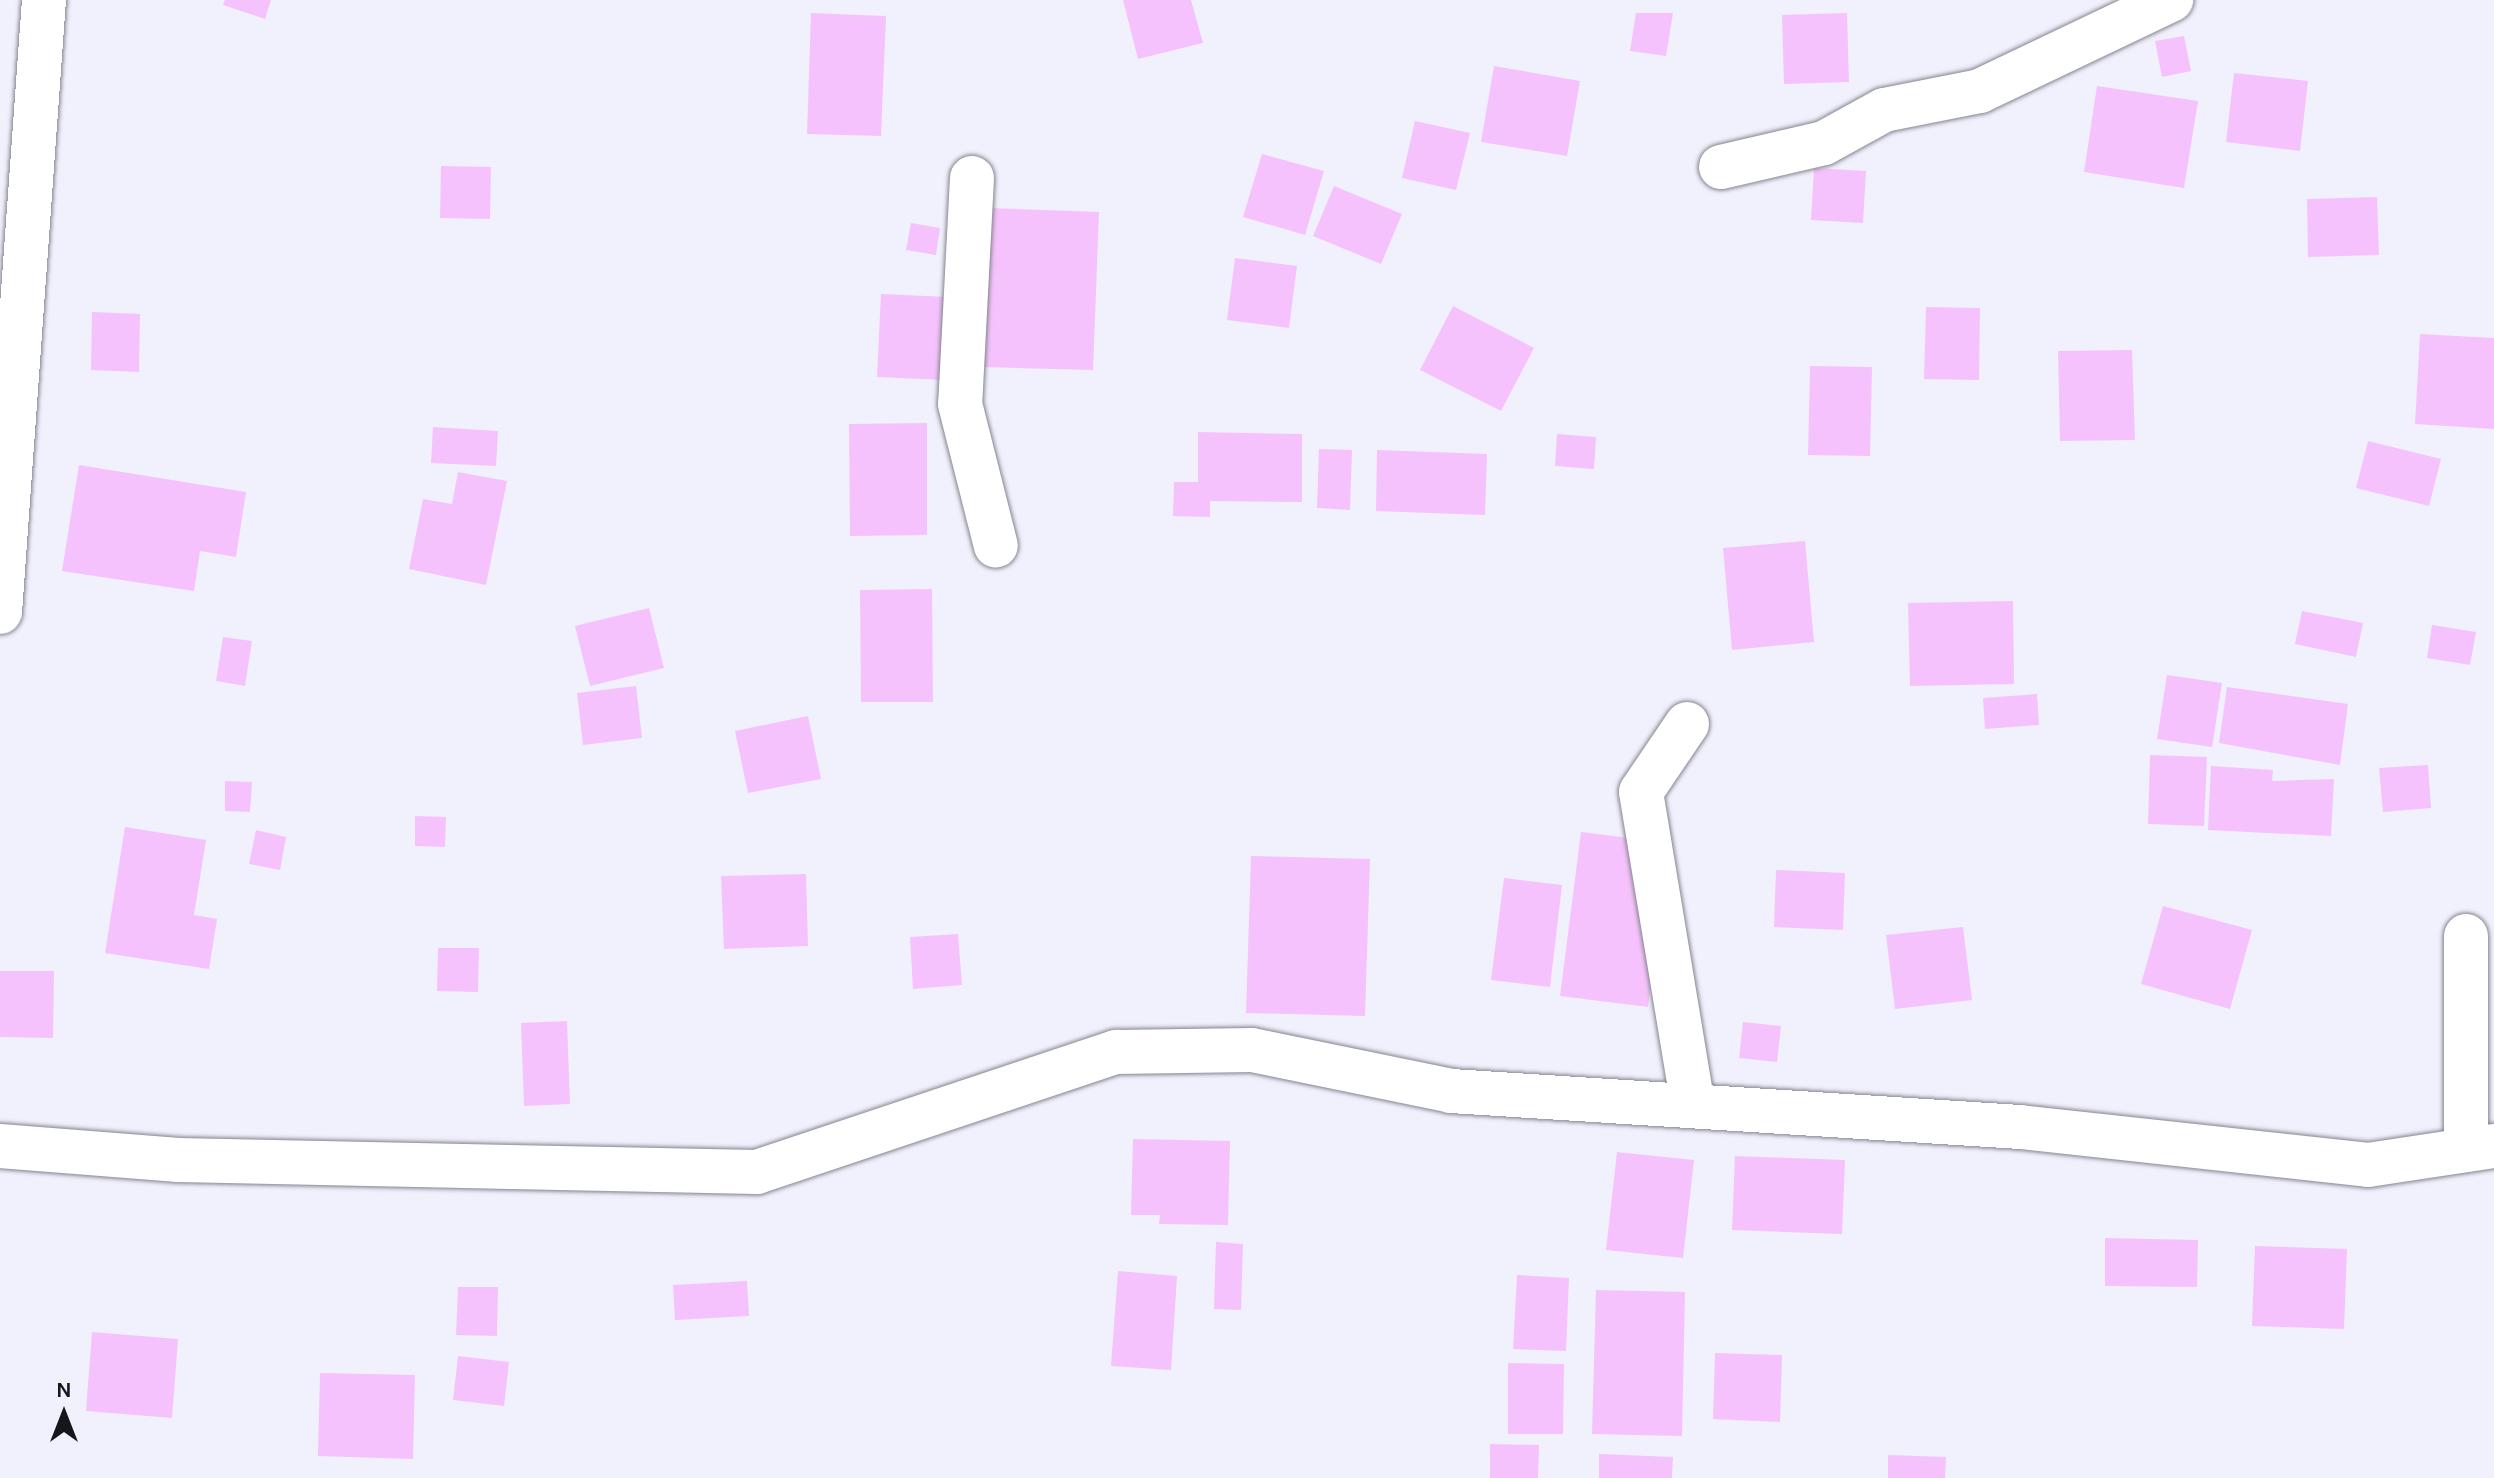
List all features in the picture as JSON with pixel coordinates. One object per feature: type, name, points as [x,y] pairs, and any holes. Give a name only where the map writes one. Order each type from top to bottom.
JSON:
[{"type":"street","points":[[0,612],[44,0]]},
{"type":"street","points":[[1721,167],[1824,143],[1884,110],[1980,91],[2171,0]]},
{"type":"street","points":[[972,178],[960,404],[996,546]]},
{"type":"street","points":[[1687,724],[1641,792],[1693,1106]]},
{"type":"street","points":[[0,1146],[178,1160],[757,1172],[1116,1052],[1252,1050],[1451,1091],[2020,1127],[2368,1165],[2480,1148],[2466,936]]},
{"type":"building","points":[[225,0],[271,0],[265,19],[223,5]]},
{"type":"building","points":[[1123,0],[1191,0],[1203,43],[1138,59]]},
{"type":"building","points":[[811,13],[886,16],[881,136],[807,134]]},
{"type":"building","points":[[1636,13],[1673,13],[1666,56],[1630,51]]},
{"type":"building","points":[[1847,13],[1849,82],[1784,84],[1782,15]]},
{"type":"building","points":[[2184,36],[2191,71],[2162,77],[2155,41]]},
{"type":"building","points":[[1494,66],[1580,81],[1567,156],[1481,142]]},
{"type":"building","points":[[2234,73],[2308,81],[2300,151],[2226,142]]},
{"type":"building","points":[[2097,86],[2198,101],[2184,188],[2084,172]]},
{"type":"building","points":[[1415,121],[1470,133],[1456,190],[1402,178]]},
{"type":"building","points":[[1262,154],[1324,171],[1305,235],[1243,217]]},
{"type":"building","points":[[441,166],[491,167],[490,219],[440,218]]},
{"type":"building","points":[[1814,168],[1866,171],[1863,223],[1811,220]]},
{"type":"building","points":[[1334,186],[1402,214],[1381,264],[1313,236]]},
{"type":"building","points":[[2377,197],[2379,255],[2308,257],[2307,199]]},
{"type":"building","points":[[988,208],[1099,212],[1093,370],[983,367]]},
{"type":"building","points":[[911,223],[940,228],[936,255],[906,250]]},
{"type":"building","points":[[1235,258],[1297,266],[1289,328],[1227,320]]},
{"type":"building","points":[[881,294],[949,297],[945,380],[877,377]]},
{"type":"building","points":[[1453,306],[1534,348],[1501,411],[1420,370]]},
{"type":"building","points":[[1926,307],[1980,308],[1979,380],[1924,379]]},
{"type":"building","points":[[92,312],[140,314],[139,372],[91,370]]},
{"type":"building","points":[[2420,334],[2494,338],[2494,429],[2415,424]]},
{"type":"building","points":[[2132,350],[2135,440],[2060,441],[2058,351]]},
{"type":"building","points":[[1810,366],[1872,367],[1870,456],[1808,455]]},
{"type":"building","points":[[927,423],[927,535],[850,536],[849,424]]},
{"type":"building","points":[[433,427],[498,431],[496,466],[431,463]]},
{"type":"building","points":[[1198,432],[1302,434],[1302,502],[1210,501],[1210,517],[1173,516],[1174,482],[1198,482]]},
{"type":"building","points":[[1557,434],[1596,437],[1594,469],[1555,466]]},
{"type":"building","points":[[2368,441],[2441,459],[2429,506],[2356,488]]},
{"type":"building","points":[[1319,449],[1352,450],[1350,510],[1317,508]]},
{"type":"building","points":[[1377,450],[1487,454],[1485,515],[1376,511]]},
{"type":"building","points":[[79,465],[246,492],[236,557],[200,551],[194,591],[62,571]]},
{"type":"building","points":[[458,472],[507,481],[486,585],[409,569],[423,499],[452,504]]},
{"type":"building","points":[[1805,541],[1814,642],[1732,650],[1723,548]]},
{"type":"building","points":[[932,589],[933,702],[861,702],[860,590]]},
{"type":"building","points":[[2013,601],[2014,684],[1910,686],[1908,603]]},
{"type":"building","points":[[649,608],[664,668],[590,686],[575,626]]},
{"type":"building","points":[[2302,611],[2363,623],[2356,657],[2295,644]]},
{"type":"building","points":[[2432,625],[2476,632],[2470,665],[2427,658]]},
{"type":"building","points":[[223,637],[252,641],[245,686],[216,681]]},
{"type":"building","points":[[2167,675],[2222,683],[2212,747],[2157,739]]},
{"type":"building","points":[[636,686],[642,738],[583,745],[577,693]]},
{"type":"building","points":[[2227,687],[2348,704],[2340,765],[2219,743]]},
{"type":"building","points":[[2037,694],[2039,725],[1985,729],[1983,698]]},
{"type":"building","points":[[808,716],[821,779],[748,793],[735,731]]},
{"type":"building","points":[[2150,755],[2207,757],[2204,826],[2148,824]]},
{"type":"building","points":[[2428,765],[2431,808],[2383,812],[2379,768]]},
{"type":"building","points":[[2211,766],[2273,770],[2272,781],[2334,779],[2331,836],[2208,830]]},
{"type":"building","points":[[225,781],[252,782],[250,812],[225,811]]},
{"type":"building","points":[[415,816],[446,817],[445,847],[415,846]]},
{"type":"building","points":[[125,827],[206,840],[194,915],[217,919],[209,969],[105,953]]},
{"type":"building","points":[[256,830],[286,837],[280,870],[249,864]]},
{"type":"building","points":[[1581,832],[1669,843],[1648,1007],[1560,996]]},
{"type":"building","points":[[1251,856],[1370,859],[1365,1016],[1246,1013]]},
{"type":"building","points":[[1776,870],[1845,873],[1843,930],[1774,927]]},
{"type":"building","points":[[806,874],[808,946],[724,949],[721,876]]},
{"type":"building","points":[[1504,878],[1562,885],[1550,987],[1491,980]]},
{"type":"building","points":[[2163,906],[2252,930],[2230,1009],[2141,984]]},
{"type":"building","points":[[1963,927],[1972,1000],[1895,1009],[1886,935]]},
{"type":"building","points":[[958,934],[962,985],[913,989],[910,937]]},
{"type":"building","points":[[438,948],[479,948],[478,992],[437,991]]},
{"type":"building","points":[[0,971],[54,971],[53,1038],[0,1037]]},
{"type":"building","points":[[567,1021],[570,1104],[524,1106],[521,1023]]},
{"type":"building","points":[[1743,1022],[1781,1026],[1777,1062],[1739,1058]]},
{"type":"building","points":[[1133,1139],[1230,1141],[1228,1225],[1159,1224],[1160,1215],[1131,1215]]},
{"type":"building","points":[[1617,1152],[1694,1160],[1683,1258],[1606,1250]]},
{"type":"building","points":[[1735,1156],[1845,1160],[1842,1234],[1732,1230]]},
{"type":"building","points":[[2105,1238],[2198,1240],[2197,1287],[2105,1286]]},
{"type":"building","points":[[1216,1242],[1243,1244],[1241,1310],[1214,1309]]},
{"type":"building","points":[[2255,1246],[2347,1249],[2344,1329],[2252,1326]]},
{"type":"building","points":[[1118,1271],[1177,1276],[1171,1370],[1111,1366]]},
{"type":"building","points":[[1517,1275],[1569,1278],[1566,1351],[1513,1349]]},
{"type":"building","points":[[747,1281],[749,1316],[675,1320],[673,1285]]},
{"type":"building","points":[[458,1287],[498,1287],[497,1336],[456,1335]]},
{"type":"building","points":[[1596,1290],[1685,1292],[1682,1436],[1592,1434]]},
{"type":"building","points":[[92,1332],[178,1339],[172,1418],[86,1411]]},
{"type":"building","points":[[1715,1353],[1782,1355],[1780,1422],[1713,1419]]},
{"type":"building","points":[[458,1356],[509,1362],[504,1406],[453,1400]]},
{"type":"building","points":[[1508,1363],[1564,1364],[1563,1434],[1508,1434]]},
{"type":"building","points":[[320,1373],[415,1375],[413,1459],[318,1456]]},
{"type":"building","points":[[1490,1444],[1539,1445],[1538,1478],[1490,1478]]},
{"type":"building","points":[[1599,1454],[1673,1457],[1672,1478],[1599,1478]]},
{"type":"building","points":[[1888,1455],[1946,1457],[1945,1478],[1888,1478]]}]
